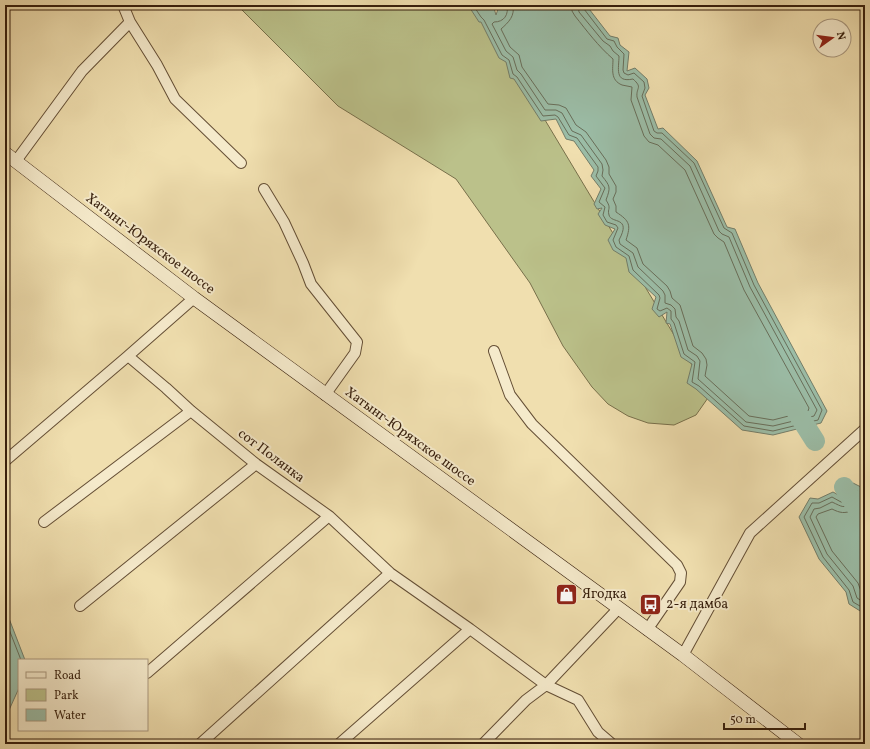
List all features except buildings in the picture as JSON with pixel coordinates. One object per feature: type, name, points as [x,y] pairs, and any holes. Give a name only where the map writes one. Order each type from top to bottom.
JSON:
[{"type":"main road","name":"Хатынг-Юряхское шоссе","points":[[5,153],[194,298],[683,655],[798,744]]},
{"type":"street","points":[[123,5],[130,22],[157,65],[175,99],[241,163]]},
{"type":"street","points":[[16,162],[82,71],[130,22]]},
{"type":"street","points":[[264,189],[284,222],[303,262],[311,284],[357,342],[355,353],[325,395]]},
{"type":"street","points":[[5,461],[194,298]]},
{"type":"street","points":[[494,351],[510,395],[532,424],[676,565],[681,573],[680,582],[647,630]]},
{"type":"street","name":"сот Полянка","points":[[128,356],[191,411],[256,464],[329,516],[390,573],[546,685],[578,700],[598,732],[612,744]]},
{"type":"street","points":[[44,522],[191,411]]},
{"type":"street","points":[[683,655],[750,533],[865,429]]},
{"type":"street","points":[[80,606],[256,464]]},
{"type":"street","points":[[148,672],[329,516]]},
{"type":"street","points":[[200,744],[390,573]]},
{"type":"street","points":[[483,744],[526,700],[546,685],[618,609]]},
{"type":"street","points":[[339,744],[470,629]]},
{"type":"green space","points":[[237,5],[476,5],[710,395],[696,415],[674,425],[648,423],[628,416],[608,404],[592,387],[563,346],[530,283],[456,179],[338,106]]},
{"type":"water","points":[[468,5],[493,5],[496,15],[498,9],[497,5],[586,5],[610,36],[618,38],[620,45],[629,52],[627,71],[635,68],[647,79],[649,88],[645,95],[658,129],[663,128],[697,161],[727,227],[735,229],[758,283],[827,411],[821,423],[773,435],[742,430],[696,389],[687,383],[692,364],[681,357],[670,324],[666,323],[667,312],[659,317],[652,309],[656,297],[629,272],[626,258],[613,250],[608,240],[615,229],[605,225],[598,214],[602,208],[597,209],[594,204],[601,189],[591,176],[594,170],[574,141],[566,139],[556,119],[541,121],[514,79],[510,78],[506,62],[499,58],[481,22],[479,22]]},
{"type":"water","points":[[853,483],[861,487],[862,498],[865,501],[865,614],[849,604],[846,592],[819,559],[799,517],[810,498],[818,499],[833,492],[844,498]]},
{"type":"water","points":[[5,608],[25,659],[18,659],[18,690],[5,719]]},
{"type":"waterway","points":[[791,403],[815,441]]},
{"type":"waterway","points":[[844,487],[865,521]]},
{"type":"place","name":"Ягодка","points":[[567,594]]},
{"type":"place","name":"2-я дамба","points":[[651,604]]}]
